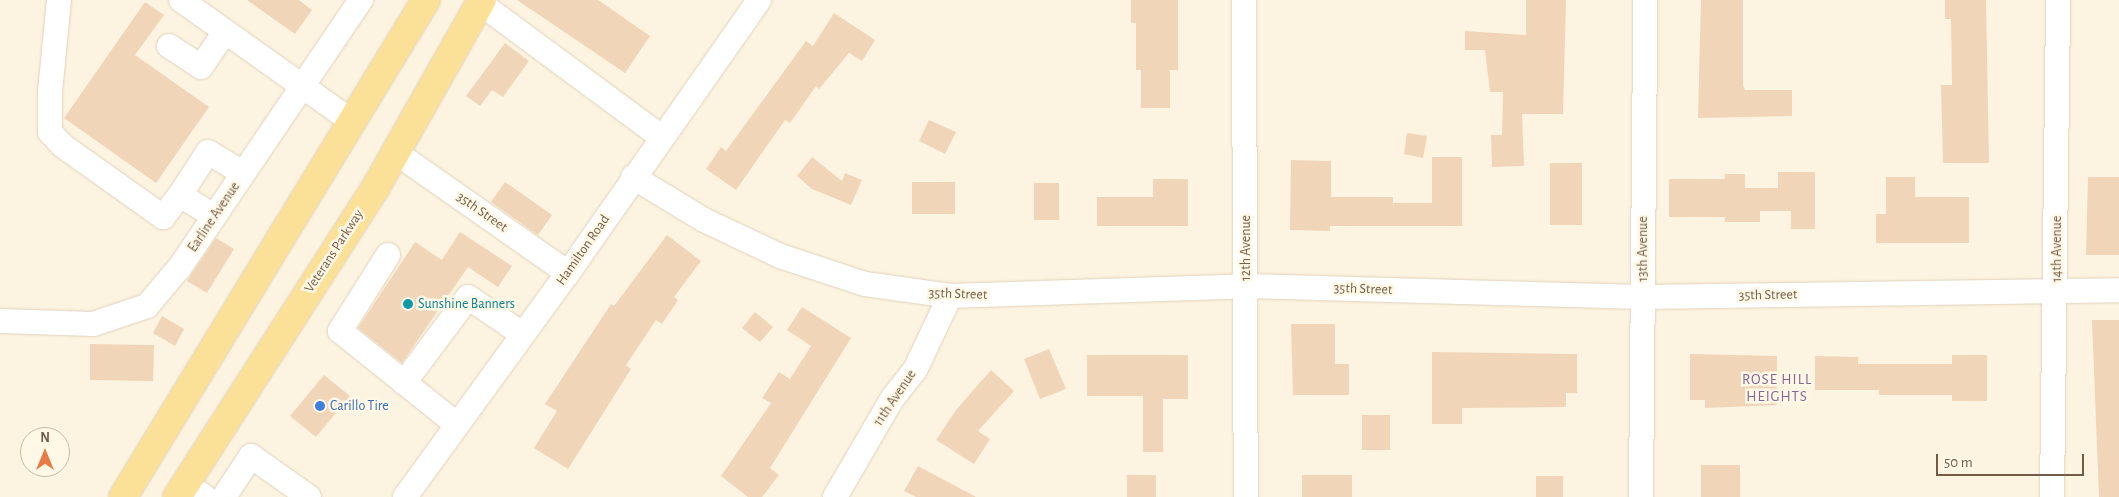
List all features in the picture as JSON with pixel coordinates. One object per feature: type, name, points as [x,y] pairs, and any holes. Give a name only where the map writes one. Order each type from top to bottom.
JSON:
[{"type":"main road","points":[[123,497],[426,0]]},
{"type":"main road","name":"Veterans Parkway","points":[[189,493],[395,152],[481,2]]},
{"type":"street","points":[[58,0],[50,90],[50,132],[63,146],[163,217],[180,196],[208,152],[243,173]]},
{"type":"street","points":[[181,0],[351,121]]},
{"type":"street","name":"Earline Avenue","points":[[0,321],[93,324],[147,306],[180,267],[361,0]]},
{"type":"street","name":"Hamilton Road","points":[[405,497],[456,424],[568,273],[633,177],[759,0]]},
{"type":"street","name":"12th Avenue","points":[[1244,0],[1246,497]]},
{"type":"street","name":"13th Avenue","points":[[1641,497],[1645,0]]},
{"type":"street","name":"14th Avenue","points":[[2052,497],[2056,290],[2058,0]]},
{"type":"street","points":[[481,2],[661,137]]},
{"type":"street","points":[[169,46],[201,67],[226,32]]},
{"type":"street","name":"35th Street","points":[[395,152],[568,273]]},
{"type":"street","name":"35th Street","points":[[633,177],[704,220],[780,256],[865,284],[950,296],[1246,286],[1643,297],[2119,290]]},
{"type":"street","points":[[180,196],[214,216]]},
{"type":"street","points":[[388,255],[340,331],[456,424]]},
{"type":"street","name":"11th Avenue","points":[[835,497],[892,399],[916,368],[950,296]]},
{"type":"street","points":[[404,383],[468,297],[522,334]]},
{"type":"street","points":[[224,497],[251,456],[309,497]]},
{"type":"building","points":[[247,0],[299,0],[312,10],[295,34]]},
{"type":"building","points":[[517,0],[598,0],[650,36],[625,73]]},
{"type":"building","points":[[1131,0],[1178,0],[1178,70],[1170,70],[1170,108],[1141,108],[1141,70],[1136,70],[1136,23],[1131,23]]},
{"type":"building","points":[[1526,0],[1566,0],[1563,114],[1522,114],[1524,166],[1492,167],[1491,135],[1502,135],[1503,92],[1490,92],[1485,50],[1465,50],[1465,31],[1526,35]]},
{"type":"building","points":[[1701,0],[1743,0],[1743,85],[1745,90],[1792,90],[1792,116],[1698,118]]},
{"type":"building","points":[[1945,0],[1986,0],[1989,163],[1943,163],[1941,85],[1952,85],[1951,19],[1945,19]]},
{"type":"building","points":[[145,2],[164,15],[135,55],[209,107],[156,183],[64,118]]},
{"type":"building","points":[[834,13],[875,40],[862,61],[849,53],[819,89],[816,86],[790,123],[785,120],[736,190],[706,169],[721,147],[726,151],[806,41],[813,46]]},
{"type":"building","points":[[505,43],[529,61],[503,97],[492,90],[480,106],[466,96]]},
{"type":"building","points":[[929,120],[956,132],[945,154],[919,141]]},
{"type":"building","points":[[1407,133],[1427,136],[1423,158],[1404,154]]},
{"type":"building","points":[[812,157],[842,181],[845,173],[862,180],[851,205],[812,189],[797,176]]},
{"type":"building","points":[[1432,157],[1462,157],[1462,226],[1330,226],[1330,231],[1290,230],[1291,160],[1331,161],[1331,197],[1393,197],[1393,203],[1432,203]]},
{"type":"building","points":[[1550,163],[1582,163],[1582,225],[1550,225]]},
{"type":"building","points":[[1778,172],[1815,172],[1815,229],[1791,229],[1791,211],[1760,211],[1760,222],[1725,222],[1725,217],[1669,217],[1669,179],[1725,179],[1725,174],[1745,174],[1745,188],[1778,188]]},
{"type":"building","points":[[1886,177],[1915,177],[1915,197],[1969,197],[1969,243],[1876,243],[1876,214],[1886,214]]},
{"type":"building","points":[[2088,177],[2119,177],[2119,255],[2086,255]]},
{"type":"building","points":[[1153,179],[1188,179],[1188,226],[1097,226],[1097,197],[1153,197]]},
{"type":"building","points":[[505,182],[552,215],[538,235],[491,202]]},
{"type":"building","points":[[912,182],[955,182],[955,214],[912,214]]},
{"type":"building","points":[[1034,183],[1059,183],[1059,220],[1034,220]]},
{"type":"building","name":"Sunshine Banners","points":[[460,232],[512,266],[498,287],[468,267],[402,363],[358,328],[415,242],[442,260]]},
{"type":"building","points":[[667,235],[701,261],[674,297],[678,300],[662,324],[656,320],[626,365],[631,369],[568,469],[534,448],[557,411],[545,404],[611,304],[614,306]]},
{"type":"building","points":[[216,238],[234,249],[207,293],[187,281]]},
{"type":"building","points":[[802,307],[851,338],[770,468],[779,475],[762,497],[748,497],[721,476],[771,403],[762,398],[779,372],[790,379],[811,346],[787,330]]},
{"type":"building","points":[[755,312],[773,327],[760,342],[742,328]]},
{"type":"building","points":[[162,316],[184,329],[175,346],[153,333]]},
{"type":"building","points":[[2092,320],[2119,320],[2119,497],[2099,497]]},
{"type":"building","points":[[1291,324],[1335,324],[1335,364],[1349,364],[1349,395],[1293,395]]},
{"type":"building","points":[[90,344],[154,345],[153,381],[90,380]]},
{"type":"building","points":[[1049,349],[1066,389],[1040,399],[1024,359]]},
{"type":"building","points":[[1432,352],[1577,354],[1577,393],[1566,393],[1566,407],[1462,408],[1462,424],[1432,424]]},
{"type":"building","points":[[1690,354],[1777,356],[1777,405],[1705,408],[1705,400],[1690,400]]},
{"type":"building","points":[[1087,355],[1188,355],[1188,399],[1163,399],[1163,452],[1143,452],[1143,396],[1087,396]]},
{"type":"building","points":[[1952,355],[1987,355],[1987,401],[1952,401],[1952,395],[1879,395],[1879,390],[1815,390],[1815,356],[1858,357],[1858,364],[1952,364]]},
{"type":"building","points":[[991,370],[1014,391],[978,431],[990,439],[974,464],[936,440],[956,410]]},
{"type":"building","name":"Carillo Tire","points":[[324,375],[350,396],[316,437],[290,416]]},
{"type":"building","points":[[1362,415],[1390,415],[1390,450],[1362,450]]},
{"type":"building","points":[[1701,465],[1740,465],[1740,497],[1701,497]]},
{"type":"building","points":[[918,466],[976,497],[916,497],[904,491]]},
{"type":"building","points":[[1127,475],[1156,475],[1156,497],[1127,497]]},
{"type":"building","points":[[1302,475],[1352,475],[1352,497],[1302,497]]},
{"type":"building","points":[[1536,476],[1563,476],[1563,497],[1536,497]]},
{"type":"place","name":"Sunshine Banners","points":[[408,304]]},
{"type":"place","name":"Carillo Tire","points":[[320,406]]},
{"type":"district","name":"ROSE HILL HEIGHTS","points":[[1777,388]]}]
